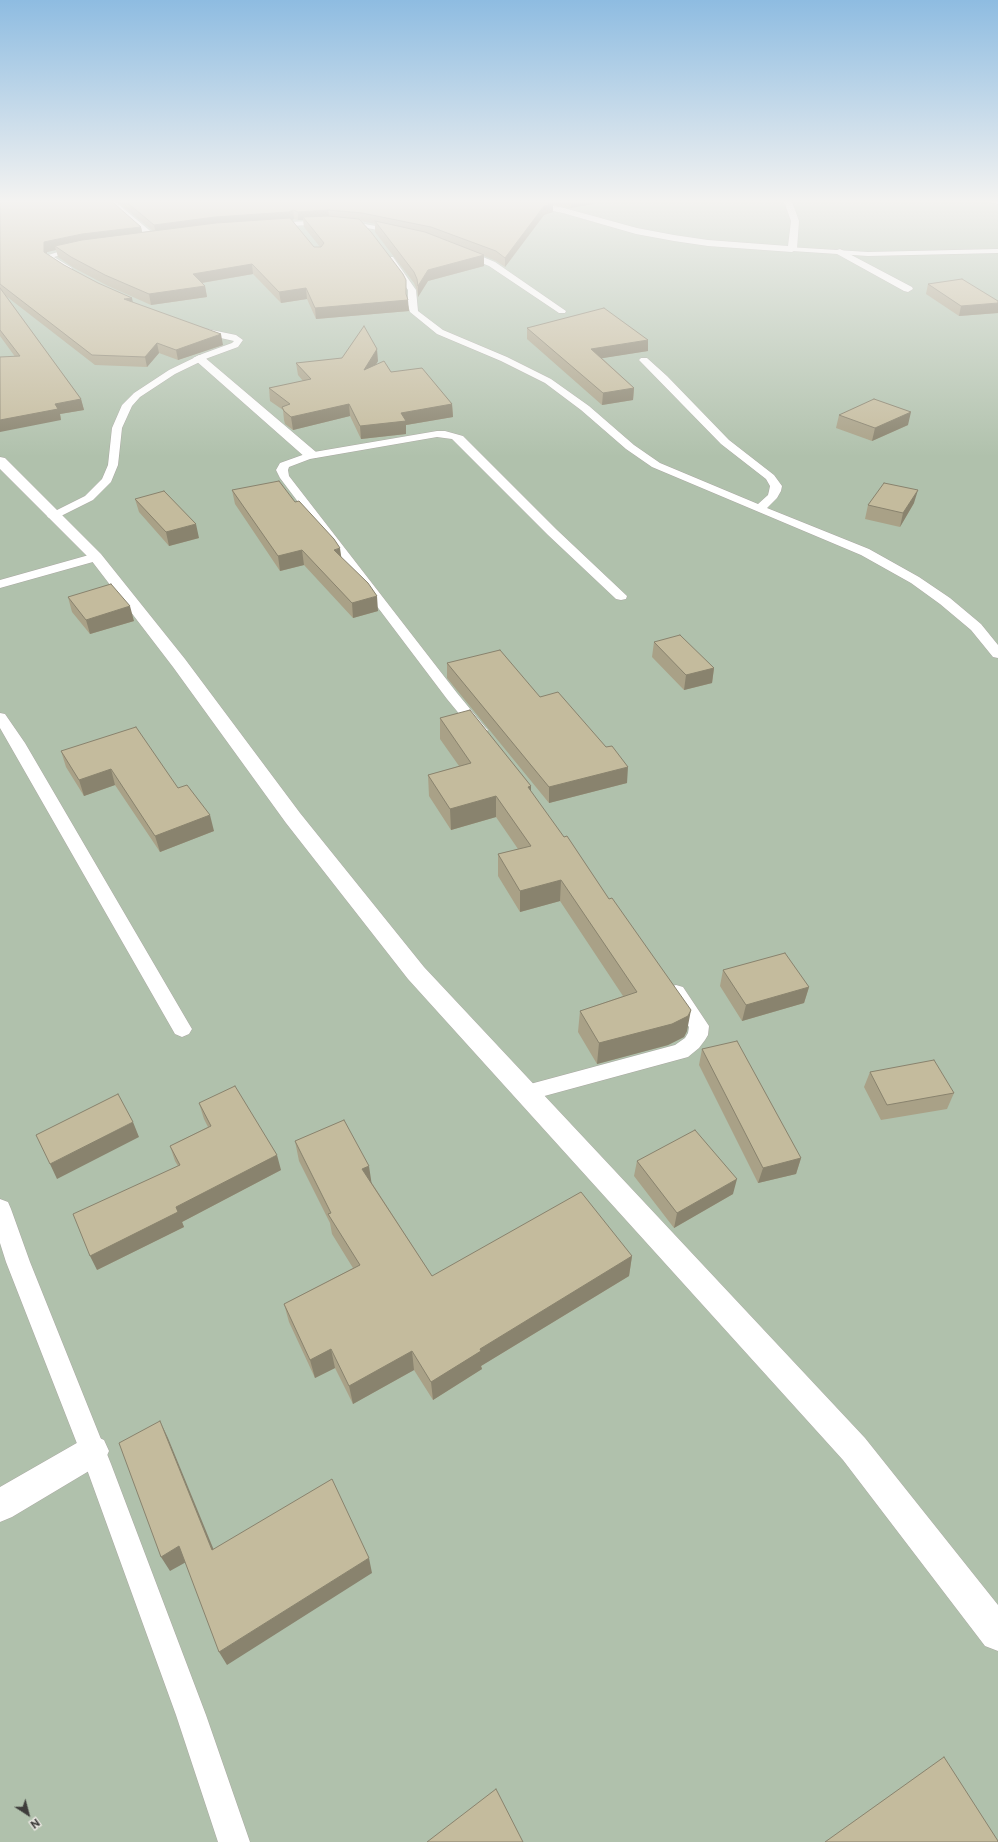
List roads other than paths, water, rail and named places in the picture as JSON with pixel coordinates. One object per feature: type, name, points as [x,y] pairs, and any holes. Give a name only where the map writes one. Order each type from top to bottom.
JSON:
[{"type":"street","points":[[901,285],[908,289]]},
{"type":"street","points":[[199,358],[311,455]]},
{"type":"street","points":[[0,461],[96,557],[179,662],[293,818],[416,973],[854,1449],[998,1633]]},
{"type":"street","points":[[0,1505],[93,1451]]},
{"type":"lane","points":[[409,285],[412,290],[412,305],[414,312],[440,332],[504,359],[548,381],[585,408],[630,447],[656,465],[865,552],[915,580],[945,601],[976,627],[998,654]]},
{"type":"lane","points":[[523,285],[562,311]]},
{"type":"lane","points":[[54,516],[89,498],[108,480],[113,465],[117,428],[127,405],[137,395],[162,377],[199,358],[235,345],[239,340],[233,337],[206,333],[186,326]]},
{"type":"lane","points":[[644,360],[664,378],[725,442],[770,477],[776,486],[775,491],[773,496],[760,508]]},
{"type":"lane","points":[[487,738],[447,690],[284,476],[282,470],[288,462],[311,455],[438,434],[455,436],[459,438],[552,532],[621,596]]},
{"type":"lane","points":[[0,584],[96,557]]},
{"type":"lane","points":[[0,717],[17,743],[182,1029]]},
{"type":"lane","points":[[526,1093],[681,1051],[692,1043],[698,1036],[699,1026],[664,975]]},
{"type":"lane","points":[[0,1209],[18,1262],[93,1451],[191,1715],[234,1842]]}]
